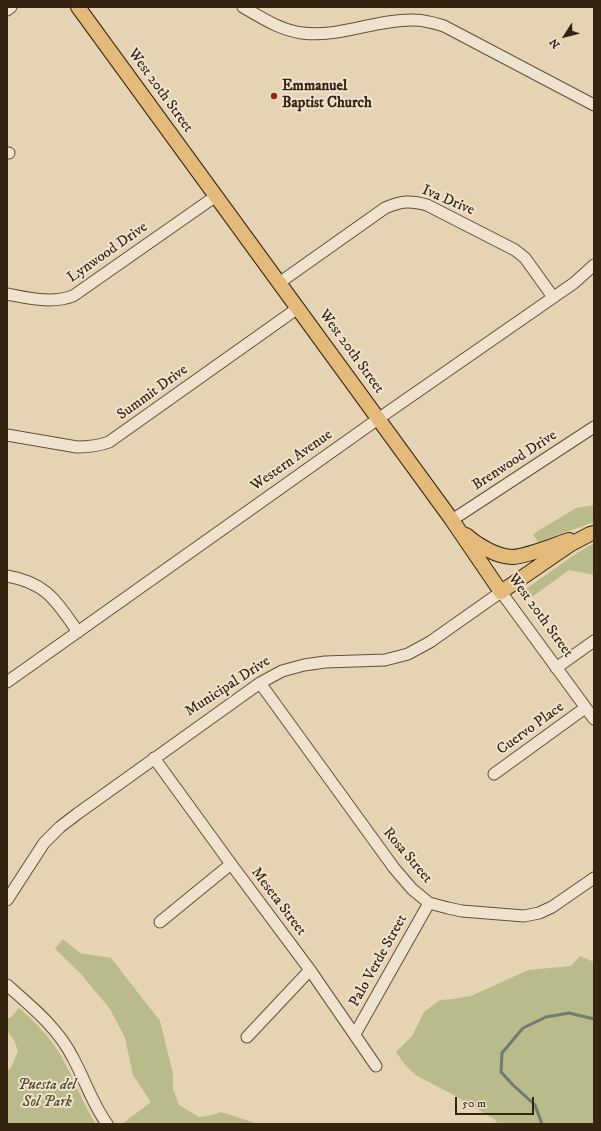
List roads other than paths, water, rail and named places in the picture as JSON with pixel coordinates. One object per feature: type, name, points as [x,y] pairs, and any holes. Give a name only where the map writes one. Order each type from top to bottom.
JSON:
[{"type":"main road","name":"West 20th Street","points":[[78,7],[455,525],[501,592]]},
{"type":"main road","points":[[455,525],[474,542],[492,552],[511,557],[521,556],[592,533]]},
{"type":"main road","name":"Municipal Drive","points":[[501,592],[571,544],[592,533]]},
{"type":"street","points":[[7,10],[11,7]]},
{"type":"street","points":[[243,7],[278,26],[301,33],[337,32],[391,21],[404,20],[434,23],[444,26],[594,105]]},
{"type":"street","name":"Lynwood Drive","points":[[7,294],[39,300],[64,300],[74,296],[216,196]]},
{"type":"street","name":"Iva Drive","points":[[279,283],[385,208],[401,202],[410,201],[427,205],[515,250],[525,258],[553,297]]},
{"type":"street","name":"Western Avenue","points":[[7,682],[378,419],[574,283],[594,265]]},
{"type":"street","name":"Summit Drive","points":[[7,435],[77,447],[100,446],[109,442],[298,308]]},
{"type":"street","name":"Brenwood Drive","points":[[455,525],[594,427]]},
{"type":"street","points":[[7,576],[20,578],[30,582],[50,595],[78,632]]},
{"type":"street","name":"West 20th Street","points":[[501,592],[594,720]]},
{"type":"street","name":"Municipal Drive","points":[[7,900],[44,843],[60,826],[260,683],[282,671],[304,665],[325,662],[384,660],[408,654],[430,642],[501,592]]},
{"type":"street","points":[[556,668],[594,641]]},
{"type":"street","name":"Rosa Street","points":[[260,683],[394,868],[412,889],[429,902],[462,911],[524,916],[539,913],[552,907],[594,878]]},
{"type":"street","name":"Cuervo Place","points":[[494,774],[585,708]]},
{"type":"street","name":"Meseta Street","points":[[154,758],[310,970],[376,1066]]},
{"type":"street","points":[[160,922],[231,864]]},
{"type":"street","name":"Palo Verde Street","points":[[355,1034],[429,902]]},
{"type":"street","points":[[247,1037],[310,970]]},
{"type":"street","points":[[7,986],[49,1022],[59,1035],[73,1057],[98,1110],[107,1124]]},
{"type":"waterway","points":[[542,1124],[535,1105],[501,1072],[502,1053],[523,1028],[546,1017],[569,1013],[594,1019]]},
{"type":"place","name":"Emmanuel Baptist Church","points":[[274,96]]},
{"type":"park label","name":"Puesta del Sol Park","points":[[47,1094]]}]
